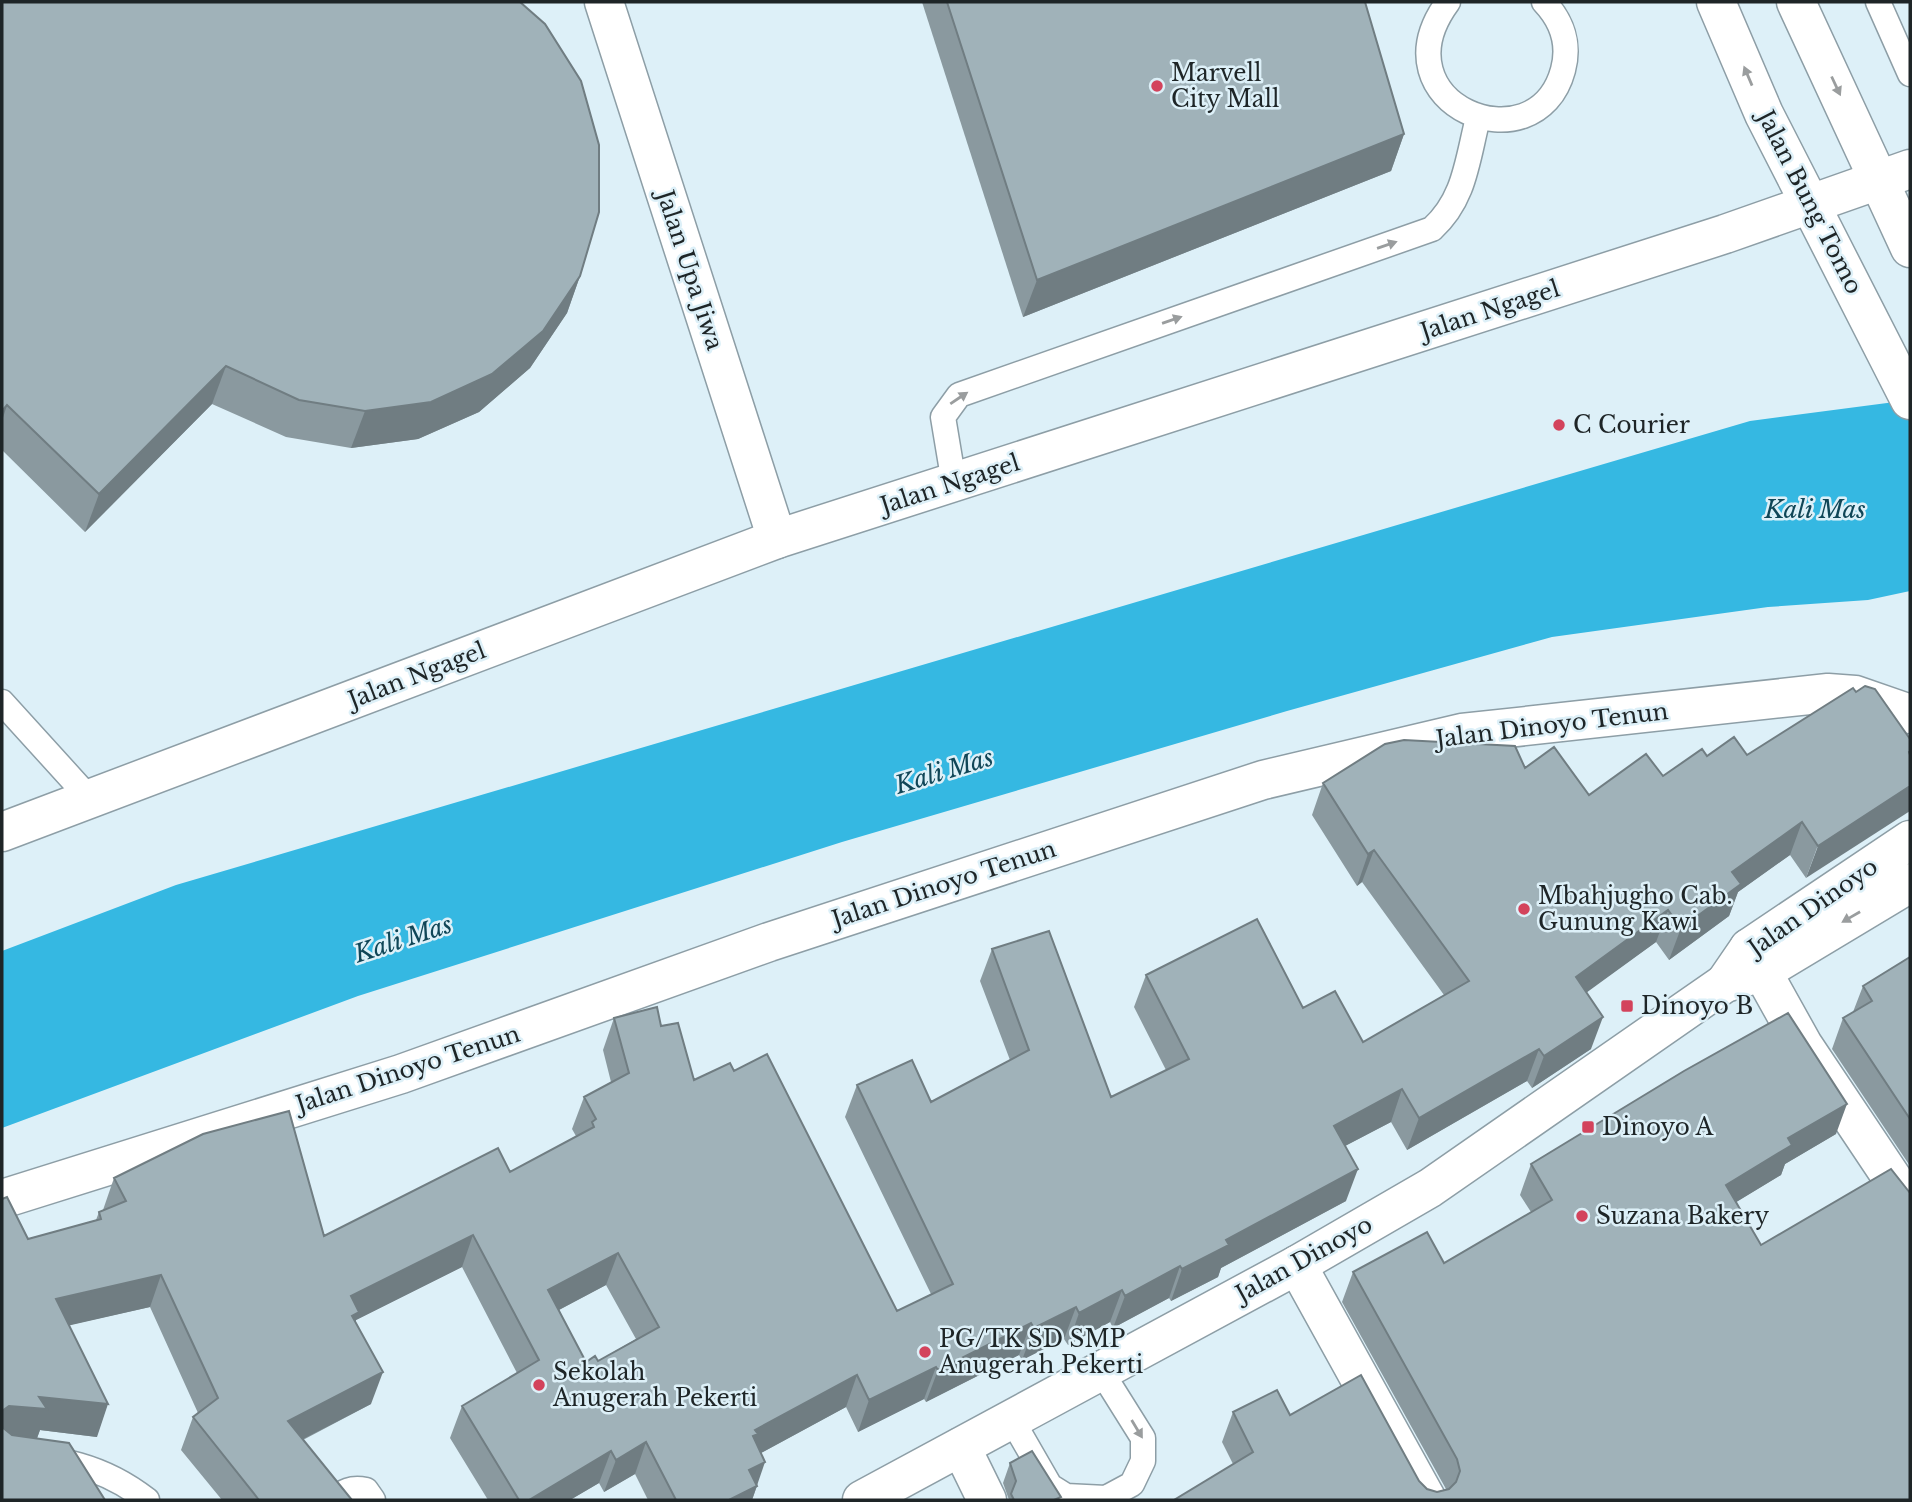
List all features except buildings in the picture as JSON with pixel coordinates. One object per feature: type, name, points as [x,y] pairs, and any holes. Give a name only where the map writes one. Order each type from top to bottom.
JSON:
[{"type":"main road","name":"Jalan Upa Jiwa","points":[[604,2],[777,539]]},
{"type":"main road","name":"Jalan Bung Tomo","points":[[1716,2],[1764,114],[1910,400]]},
{"type":"main road","points":[[1796,2],[1895,175],[1910,248]]},
{"type":"main road","name":"Jalan Ngagel","points":[[6,823],[90,799],[777,539],[1895,175]]},
{"type":"main road","name":"Jalan Dinoyo Tenun","points":[[2,1199],[401,1074],[769,942],[1275,777],[1462,733],[1828,693],[1855,695],[1910,714]]},
{"type":"main road","name":"Jalan Dinoyo","points":[[862,1500],[1297,1265],[1430,1188],[1725,983],[1910,840]]},
{"type":"main road","name":"Jalan Dinoyo","points":[[1755,960],[1910,883]]},
{"type":"main road","points":[[1755,960],[1803,1045],[1910,1205]]},
{"type":"main road","points":[[1297,1265],[1427,1500]]},
{"type":"main road","points":[[961,1447],[987,1500]]},
{"type":"lane","points":[[1448,2],[1434,21],[1427,44],[1429,68],[1439,90],[1456,107],[1478,118],[1502,121],[1525,114],[1545,101],[1560,82],[1566,59],[1564,34],[1554,13],[1544,2]]},
{"type":"lane","points":[[1878,2],[1910,74]]},
{"type":"lane","points":[[954,482],[943,416],[959,395],[1432,229],[1450,212],[1461,188],[1478,118]]},
{"type":"lane","points":[[2,702],[90,799]]},
{"type":"lane","points":[[1012,1420],[1050,1486],[1066,1496],[1106,1497],[1132,1484],[1143,1461],[1143,1438],[1101,1371]]},
{"type":"lane","points":[[2,1452],[88,1465],[125,1483],[147,1500]]},
{"type":"lane","points":[[332,1500],[344,1491],[355,1488],[366,1490],[373,1500]]},
{"type":"water","name":"Kali Mas","points":[[1910,400],[1910,591],[1868,600],[1768,607],[1552,637],[1287,711],[842,842],[358,996],[2,1128],[2,951],[176,885],[1750,421]]},
{"type":"place","name":"Marvell City Mall","points":[[1157,86]]},
{"type":"place","name":"C Courier","points":[[1559,425]]},
{"type":"place","name":"Mbahjugho Cab. Gunung Kawi","points":[[1524,909]]},
{"type":"place","name":"Dinoyo B","points":[[1627,1006]]},
{"type":"place","name":"Dinoyo A","points":[[1588,1127]]},
{"type":"place","name":"Suzana Bakery","points":[[1582,1216]]},
{"type":"place","name":"PG/TK SD SMP Anugerah Pekerti","points":[[925,1352]]},
{"type":"place","name":"Sekolah Anugerah Pekerti","points":[[539,1385]]}]
